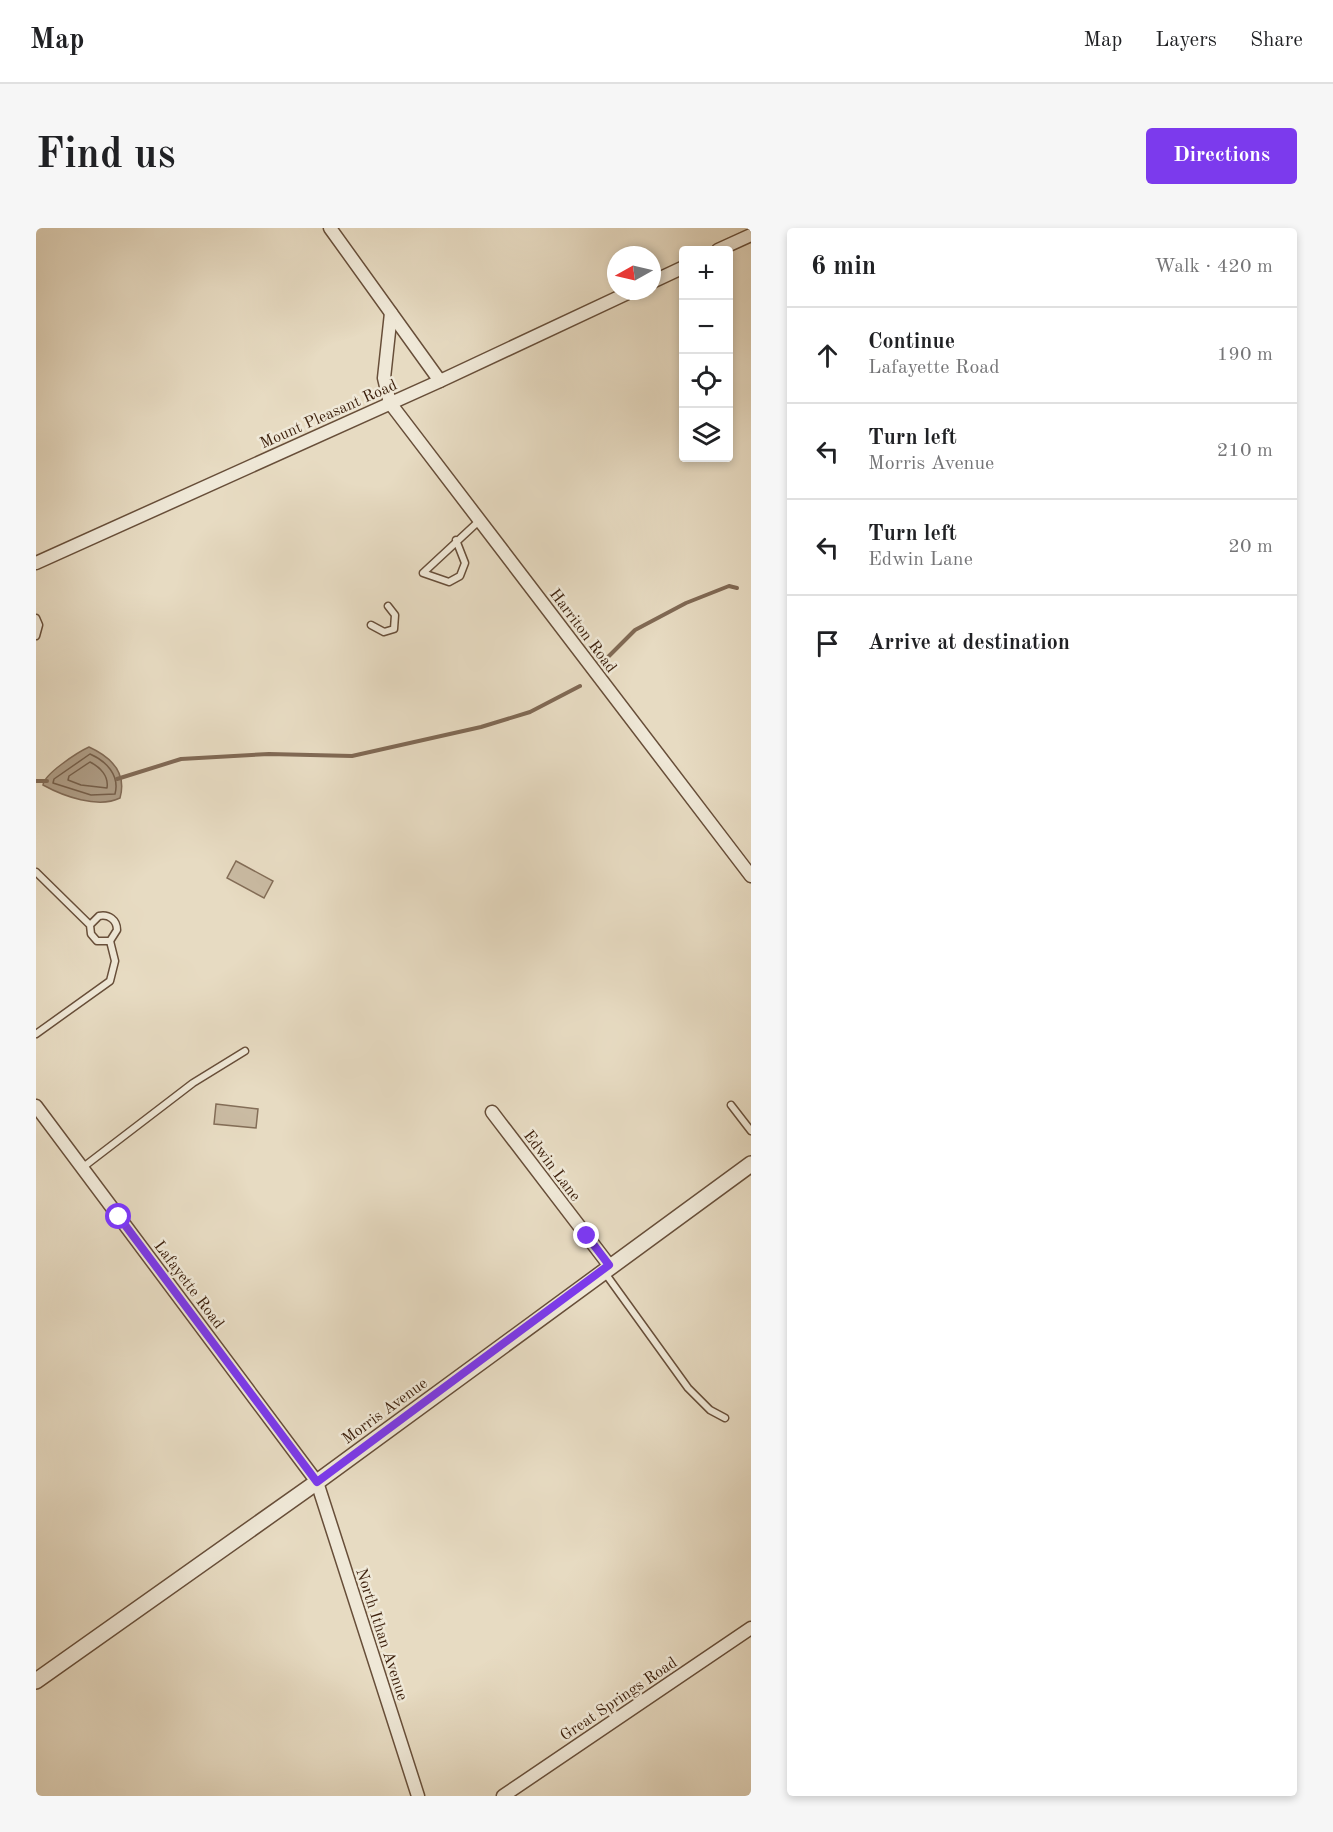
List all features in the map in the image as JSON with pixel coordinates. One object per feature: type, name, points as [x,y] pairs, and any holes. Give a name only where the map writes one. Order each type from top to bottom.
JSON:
[{"type":"street","points":[[330,228],[440,381]]},
{"type":"street","points":[[727,246],[751,235]]},
{"type":"street","points":[[661,278],[679,269]]},
{"type":"street","name":"Mount Pleasant Road","points":[[36,563],[390,404],[613,300]]},
{"type":"street","points":[[390,404],[384,378],[391,313]]},
{"type":"street","name":"Harriton Road","points":[[390,404],[751,876]]},
{"type":"street","name":"Lafayette Road","points":[[36,1106],[317,1482]]},
{"type":"street","name":"Edwin Lane","points":[[492,1112],[606,1268]]},
{"type":"street","name":"Morris Avenue","points":[[36,1681],[317,1482],[606,1268],[751,1164]]},
{"type":"street","name":"North Ithan Avenue","points":[[317,1482],[418,1796]]},
{"type":"street","name":"Great Springs Road","points":[[503,1796],[751,1628]]},
{"type":"lane","points":[[456,540],[465,563],[456,580],[449,582],[423,573],[456,540],[480,520]]},
{"type":"lane","points":[[370,625],[384,632],[394,628],[395,615],[388,606]]},
{"type":"lane","points":[[36,618],[39,625],[36,636]]},
{"type":"lane","points":[[36,872],[90,925],[93,938],[101,942],[110,941]]},
{"type":"lane","points":[[36,1034],[110,981],[115,961],[110,941],[117,930],[112,918],[99,916],[90,925]]},
{"type":"lane","points":[[82,1167],[193,1083],[245,1051]]},
{"type":"lane","points":[[731,1105],[751,1131]]},
{"type":"lane","points":[[606,1268],[688,1388],[710,1410],[725,1418]]},
{"type":"shaded area","points":[[236,861],[273,881],[264,898],[227,878]]},
{"type":"shaded area","points":[[216,1104],[258,1109],[256,1128],[214,1124]]},
{"type":"water","points":[[89,747],[104,756],[115,767],[121,781],[120,798],[91,802],[70,797],[43,785],[55,769]]},
{"type":"waterway","points":[[607,658],[635,630],[686,603],[729,586],[737,588]]},
{"type":"waterway","points":[[117,779],[181,759],[269,754],[352,756],[481,727],[530,712],[580,686]]},
{"type":"waterway","points":[[36,781],[47,781]]},
{"type":"route","points":[[119,1217],[317,1482],[609,1265],[587,1236]]}]
